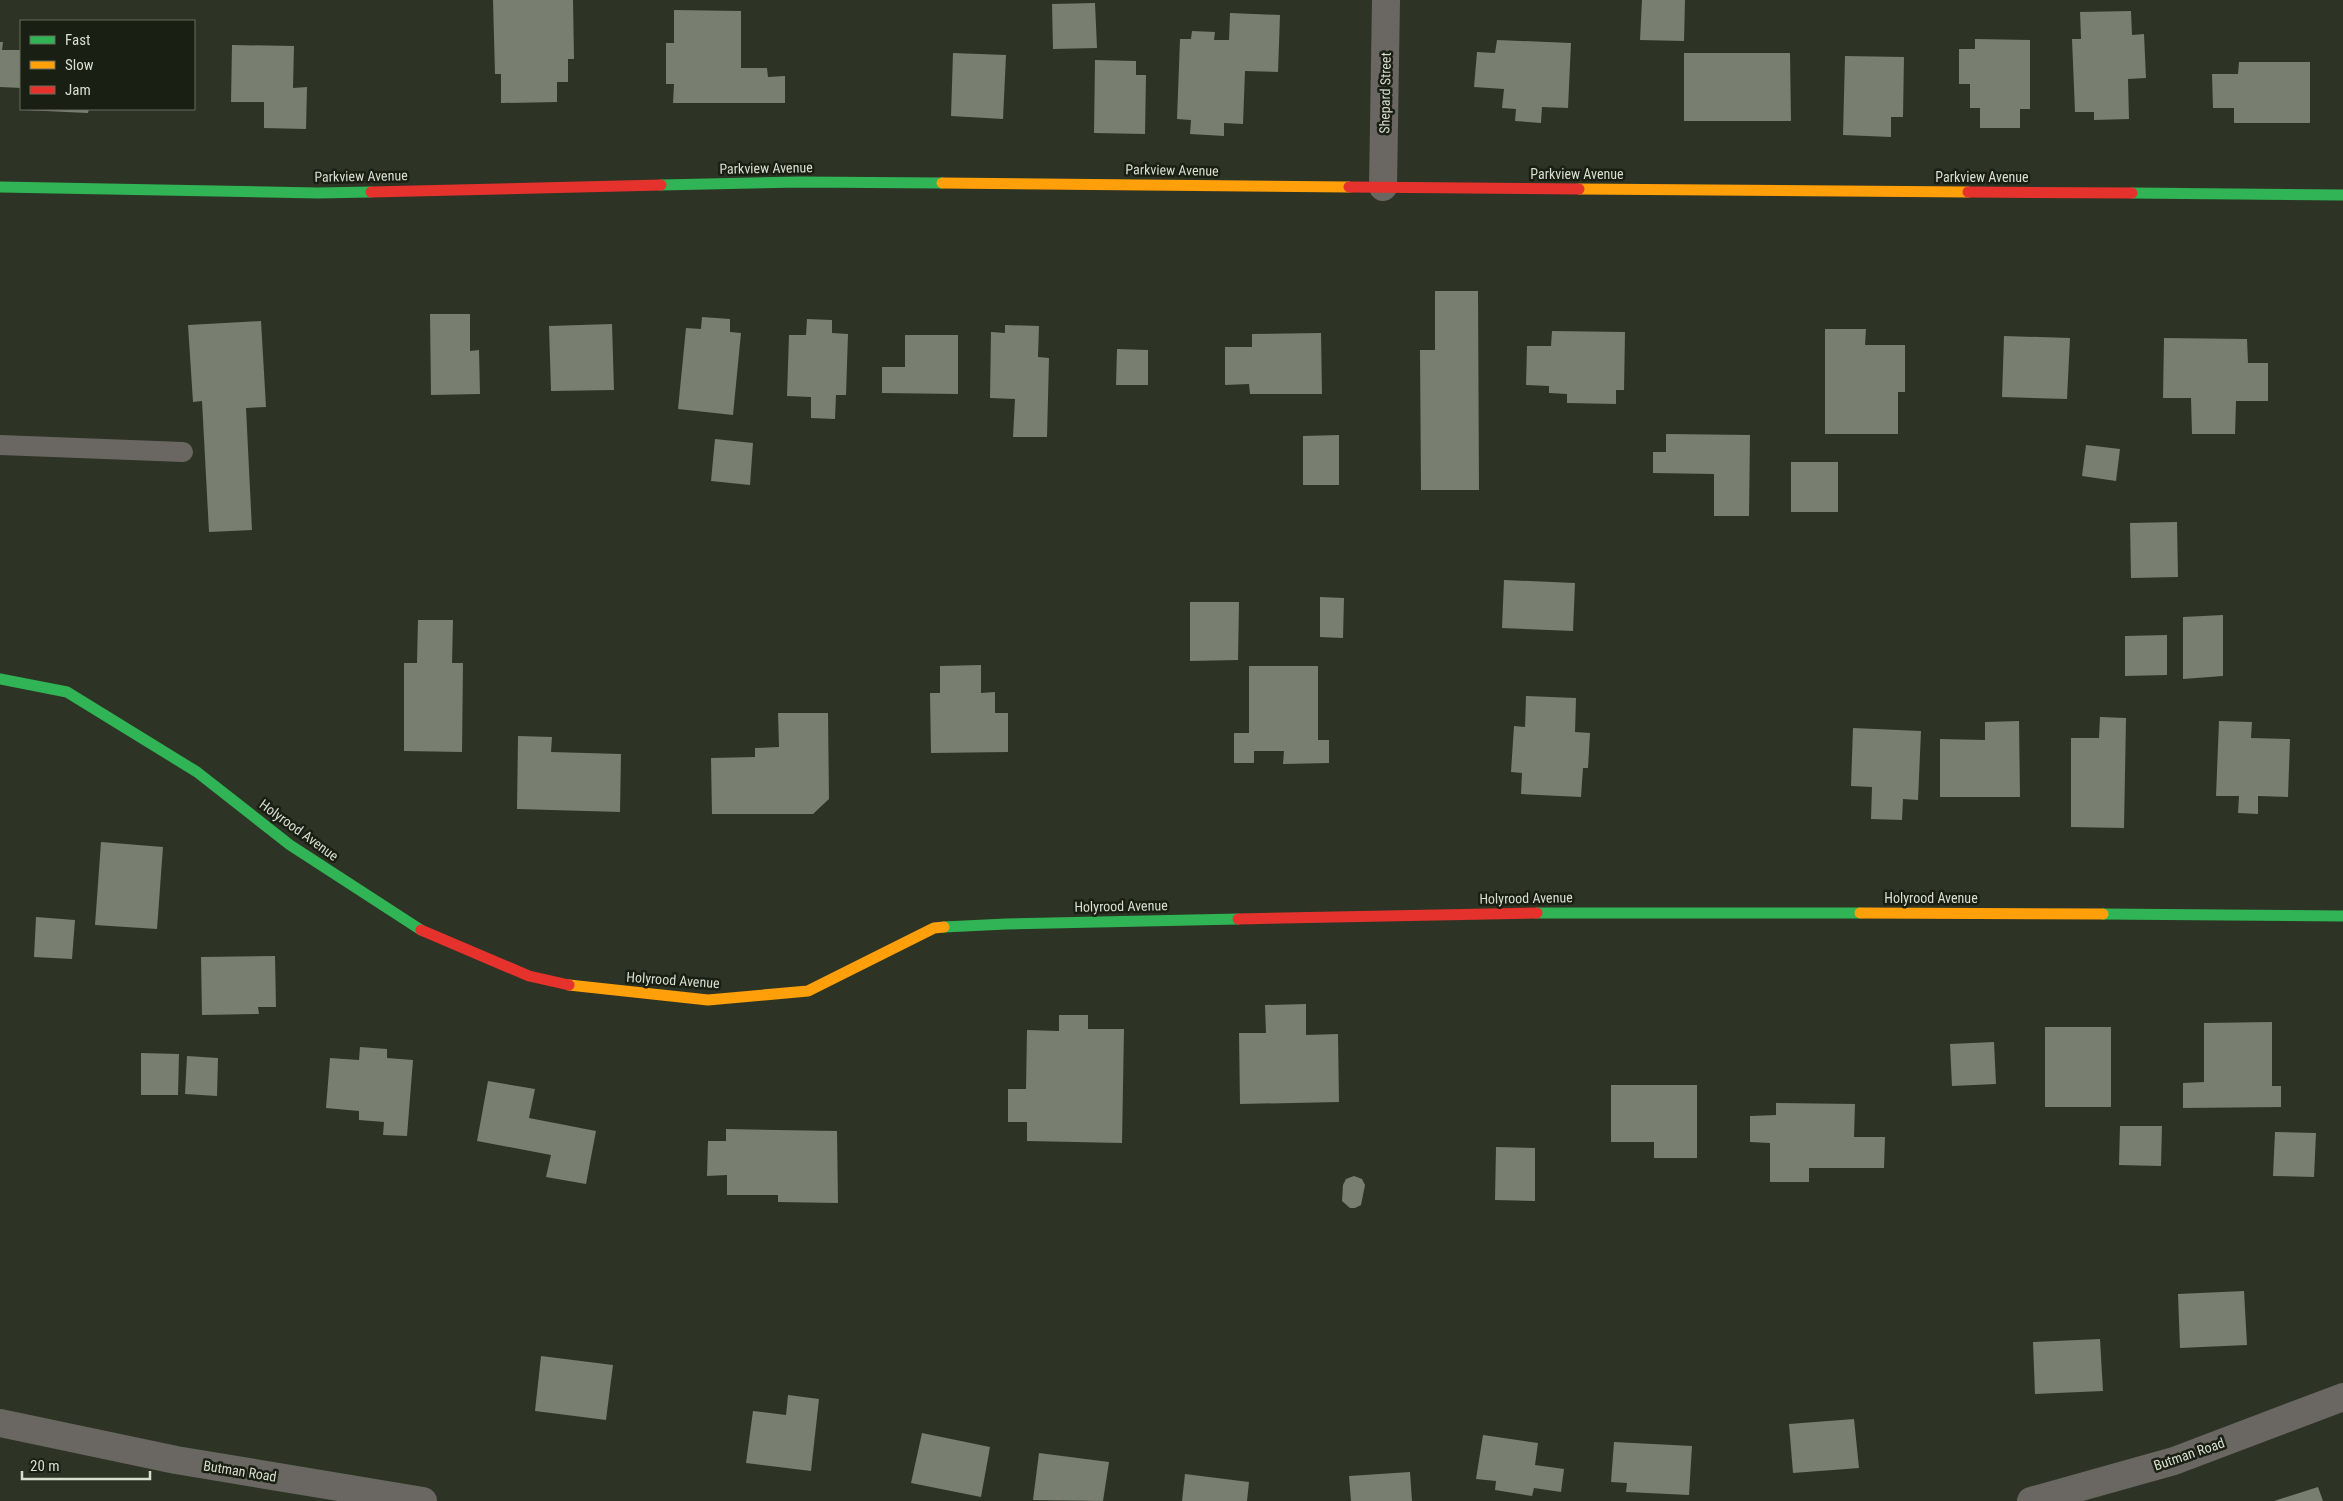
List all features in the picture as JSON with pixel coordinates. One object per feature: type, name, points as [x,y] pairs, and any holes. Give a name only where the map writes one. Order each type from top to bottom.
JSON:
[{"type":"street","name":"Shepard Street","points":[[1383,187],[1386,0]]},
{"type":"street","name":"Parkview Avenue","points":[[0,187],[318,193],[800,182],[2343,195]]},
{"type":"street","name":"Holyrood Avenue","points":[[0,679],[66,692],[197,772],[290,845],[419,929],[529,976],[578,987],[708,1000],[808,991],[934,928],[1006,924],[1612,911],[2343,916]]},
{"type":"street","name":"Butman Road","points":[[2031,1501],[2174,1461],[2343,1397]]},
{"type":"street","name":"Butman Road","points":[[0,1423],[176,1460],[423,1501]]},
{"type":"lane","points":[[0,444],[184,452]]},
{"type":"building","points":[[493,0],[573,0],[574,59],[568,59],[568,82],[557,82],[557,102],[501,103],[501,74],[495,74]]},
{"type":"building","points":[[1642,0],[1685,0],[1684,41],[1640,40]]},
{"type":"building","points":[[1095,3],[1097,48],[1053,49],[1052,4]]},
{"type":"building","points":[[674,10],[741,11],[741,68],[767,68],[768,77],[785,76],[785,103],[673,103],[674,84],[666,84],[666,43],[674,43]]},
{"type":"building","points":[[2131,11],[2132,35],[2144,34],[2146,78],[2128,79],[2129,119],[2094,120],[2094,112],[2075,112],[2072,39],[2081,39],[2080,12]]},
{"type":"building","points":[[1230,13],[1280,15],[1278,72],[1245,71],[1243,124],[1224,123],[1224,136],[1190,134],[1191,120],[1177,119],[1180,39],[1191,39],[1192,31],[1215,32],[1214,40],[1229,40]]},
{"type":"building","points":[[1975,39],[2030,40],[2030,109],[2020,109],[2020,128],[1980,128],[1980,108],[1970,108],[1970,84],[1959,84],[1959,49],[1975,49]]},
{"type":"building","points":[[1497,40],[1571,43],[1568,108],[1542,107],[1541,123],[1515,121],[1516,109],[1502,108],[1504,89],[1474,87],[1477,52],[1495,53]]},
{"type":"building","points":[[0,42],[3,42],[2,50],[20,50],[20,88],[0,87]]},
{"type":"building","points":[[232,45],[294,46],[293,88],[307,87],[306,129],[264,128],[264,102],[231,102]]},
{"type":"building","points":[[953,53],[1006,55],[1003,119],[951,116]]},
{"type":"building","points":[[1684,53],[1790,53],[1791,121],[1684,121]]},
{"type":"building","points":[[1845,56],[1904,57],[1903,117],[1891,117],[1891,137],[1843,135]]},
{"type":"building","points":[[1095,60],[1136,61],[1136,75],[1146,75],[1145,134],[1094,133]]},
{"type":"building","points":[[2239,62],[2310,62],[2310,123],[2234,123],[2234,108],[2213,108],[2212,74],[2238,74]]},
{"type":"building","points":[[24,110],[89,110],[88,113]]},
{"type":"building","points":[[1435,291],[1478,291],[1479,490],[1421,490],[1420,350],[1435,350]]},
{"type":"building","points":[[430,314],[470,314],[470,351],[479,350],[480,394],[431,395]]},
{"type":"building","points":[[702,317],[730,319],[730,332],[741,333],[733,415],[678,409],[686,328],[701,329]]},
{"type":"building","points":[[807,319],[832,320],[832,333],[848,334],[846,395],[836,395],[835,419],[811,418],[811,397],[787,396],[789,335],[806,335]]},
{"type":"building","points":[[261,321],[266,407],[246,408],[252,530],[209,532],[202,401],[193,402],[188,325]]},
{"type":"building","points":[[612,324],[614,390],[551,391],[549,326]]},
{"type":"building","points":[[1005,325],[1039,326],[1038,357],[1049,358],[1047,437],[1013,437],[1015,399],[990,398],[991,332],[1005,333]]},
{"type":"building","points":[[1825,329],[1866,329],[1865,345],[1905,345],[1905,392],[1898,392],[1898,434],[1825,434]]},
{"type":"building","points":[[1552,331],[1625,332],[1624,390],[1616,390],[1616,404],[1567,403],[1567,394],[1549,393],[1549,386],[1526,385],[1527,346],[1551,346]]},
{"type":"building","points":[[1321,333],[1322,394],[1250,394],[1249,384],[1225,385],[1225,347],[1252,347],[1252,334]]},
{"type":"building","points":[[905,335],[958,335],[958,394],[882,393],[882,367],[905,367]]},
{"type":"building","points":[[2004,336],[2070,338],[2067,399],[2002,397]]},
{"type":"building","points":[[2164,338],[2247,339],[2248,363],[2268,363],[2268,401],[2236,401],[2235,434],[2192,434],[2191,398],[2163,398]]},
{"type":"building","points":[[1117,349],[1148,350],[1148,385],[1116,385]]},
{"type":"building","points":[[1666,434],[1750,435],[1749,516],[1714,516],[1714,474],[1653,473],[1653,452],[1666,452]]},
{"type":"building","points":[[1339,435],[1339,485],[1303,485],[1303,436]]},
{"type":"building","points":[[715,439],[753,443],[750,485],[711,481]]},
{"type":"building","points":[[2086,445],[2120,449],[2116,481],[2082,476]]},
{"type":"building","points":[[1791,462],[1838,462],[1838,512],[1791,512]]},
{"type":"building","points":[[2177,522],[2178,577],[2131,578],[2130,523]]},
{"type":"building","points":[[1504,580],[1575,583],[1573,631],[1502,628]]},
{"type":"building","points":[[1320,597],[1344,598],[1343,638],[1320,637]]},
{"type":"building","points":[[1190,602],[1239,602],[1238,660],[1190,661]]},
{"type":"building","points":[[2223,615],[2223,676],[2183,679],[2183,617]]},
{"type":"building","points":[[418,620],[453,620],[452,663],[463,663],[462,752],[404,751],[404,663],[417,663]]},
{"type":"building","points":[[2167,635],[2167,675],[2125,676],[2125,636]]},
{"type":"building","points":[[981,665],[981,693],[995,692],[995,713],[1008,713],[1008,752],[931,753],[930,693],[940,693],[940,666]]},
{"type":"building","points":[[1249,666],[1318,666],[1318,740],[1329,740],[1329,763],[1283,764],[1284,751],[1254,751],[1254,763],[1234,763],[1234,733],[1249,733]]},
{"type":"building","points":[[1526,696],[1576,698],[1575,732],[1590,733],[1588,768],[1583,768],[1581,797],[1521,794],[1522,773],[1511,772],[1514,726],[1525,727]]},
{"type":"building","points":[[778,713],[828,713],[829,799],[813,814],[712,814],[711,758],[755,757],[755,748],[779,747]]},
{"type":"building","points":[[2100,717],[2126,718],[2124,828],[2071,827],[2071,738],[2099,738]]},
{"type":"building","points":[[2019,721],[2020,797],[1940,797],[1940,739],[1985,740],[1985,722]]},
{"type":"building","points":[[2219,721],[2252,722],[2251,738],[2290,739],[2288,797],[2258,796],[2258,814],[2238,813],[2239,796],[2216,796]]},
{"type":"building","points":[[1853,728],[1921,731],[1918,800],[1903,799],[1902,820],[1871,819],[1872,787],[1851,786]]},
{"type":"building","points":[[518,736],[552,737],[551,752],[621,754],[620,812],[517,809]]},
{"type":"building","points":[[101,842],[163,847],[157,929],[95,925]]},
{"type":"building","points":[[36,917],[75,920],[72,959],[34,957]]},
{"type":"building","points":[[275,956],[276,1007],[258,1007],[259,1014],[202,1015],[201,957]]},
{"type":"building","points":[[1306,1004],[1306,1035],[1338,1034],[1339,1102],[1240,1104],[1239,1033],[1266,1033],[1265,1005]]},
{"type":"building","points":[[1059,1015],[1088,1015],[1088,1029],[1124,1029],[1122,1143],[1027,1141],[1027,1122],[1008,1122],[1008,1089],[1026,1089],[1027,1030],[1059,1031]]},
{"type":"building","points":[[2272,1022],[2272,1086],[2281,1086],[2281,1107],[2183,1108],[2183,1083],[2204,1082],[2204,1023]]},
{"type":"building","points":[[2045,1027],[2111,1027],[2111,1107],[2045,1107]]},
{"type":"building","points":[[1994,1042],[1996,1084],[1952,1086],[1950,1044]]},
{"type":"building","points":[[360,1047],[387,1049],[387,1058],[413,1060],[407,1136],[383,1135],[384,1122],[359,1120],[359,1111],[326,1108],[330,1058],[359,1060]]},
{"type":"building","points":[[141,1053],[179,1054],[178,1095],[141,1095]]},
{"type":"building","points":[[187,1056],[218,1058],[217,1096],[185,1094]]},
{"type":"building","points":[[488,1081],[535,1089],[529,1118],[596,1131],[586,1184],[546,1177],[551,1155],[477,1141]]},
{"type":"building","points":[[1611,1085],[1697,1085],[1697,1158],[1654,1158],[1654,1142],[1611,1142]]},
{"type":"building","points":[[1776,1103],[1855,1104],[1854,1137],[1885,1137],[1884,1168],[1809,1168],[1809,1182],[1770,1182],[1770,1143],[1750,1142],[1750,1116],[1776,1115]]},
{"type":"building","points":[[2120,1126],[2162,1126],[2161,1166],[2119,1165]]},
{"type":"building","points":[[726,1129],[837,1131],[838,1203],[778,1202],[778,1195],[727,1195],[727,1175],[707,1176],[708,1141],[726,1141]]},
{"type":"building","points":[[2275,1132],[2316,1133],[2314,1177],[2273,1176]]},
{"type":"building","points":[[1496,1147],[1535,1148],[1535,1201],[1495,1200]]},
{"type":"building","points":[[1354,1176],[1362,1179],[1365,1185],[1361,1205],[1350,1208],[1342,1201],[1343,1185],[1346,1179]]},
{"type":"building","points":[[2244,1291],[2247,1345],[2180,1348],[2178,1294]]},
{"type":"building","points":[[2100,1339],[2103,1391],[2035,1394],[2033,1342]]},
{"type":"building","points":[[541,1356],[613,1365],[606,1420],[535,1411]]},
{"type":"building","points":[[788,1395],[819,1399],[811,1471],[746,1463],[753,1411],[786,1415]]},
{"type":"building","points":[[1854,1419],[1859,1468],[1793,1473],[1789,1424]]},
{"type":"building","points":[[922,1433],[990,1447],[981,1497],[911,1483]]},
{"type":"building","points":[[1483,1435],[1538,1443],[1535,1465],[1564,1469],[1561,1492],[1534,1488],[1532,1496],[1495,1490],[1496,1481],[1476,1479]]},
{"type":"building","points":[[1614,1442],[1692,1446],[1689,1495],[1626,1492],[1627,1483],[1611,1482]]},
{"type":"building","points":[[1039,1453],[1109,1462],[1103,1501],[1033,1500]]},
{"type":"building","points":[[1410,1472],[1412,1501],[1351,1501],[1349,1476]]},
{"type":"building","points":[[1185,1474],[1249,1482],[1247,1501],[1182,1501]]},
{"type":"building","points":[[2318,1487],[2323,1501],[2274,1501]]},
{"type":"traffic: fast","points":[[661,185],[800,182],[942,183]]},
{"type":"traffic: fast","points":[[0,187],[318,193],[371,192]]},
{"type":"traffic: fast","points":[[2132,193],[2343,195]]},
{"type":"traffic: fast","points":[[0,679],[67,692],[197,772],[290,845],[421,930]]},
{"type":"traffic: fast","points":[[1537,913],[1860,913]]},
{"type":"traffic: fast","points":[[2103,914],[2343,916]]},
{"type":"traffic: fast","points":[[944,927],[1238,919]]},
{"type":"traffic: slow","points":[[942,183],[1349,187]]},
{"type":"traffic: slow","points":[[1579,189],[1968,192]]},
{"type":"traffic: slow","points":[[1860,913],[2103,914]]},
{"type":"traffic: slow","points":[[569,985],[708,1000],[808,991],[934,928],[944,927]]},
{"type":"traffic: jam","points":[[371,192],[661,185]]},
{"type":"traffic: jam","points":[[1349,187],[1579,189]]},
{"type":"traffic: jam","points":[[1968,192],[2132,193]]},
{"type":"traffic: jam","points":[[1238,919],[1537,913]]},
{"type":"traffic: jam","points":[[421,930],[529,976],[569,985]]}]
